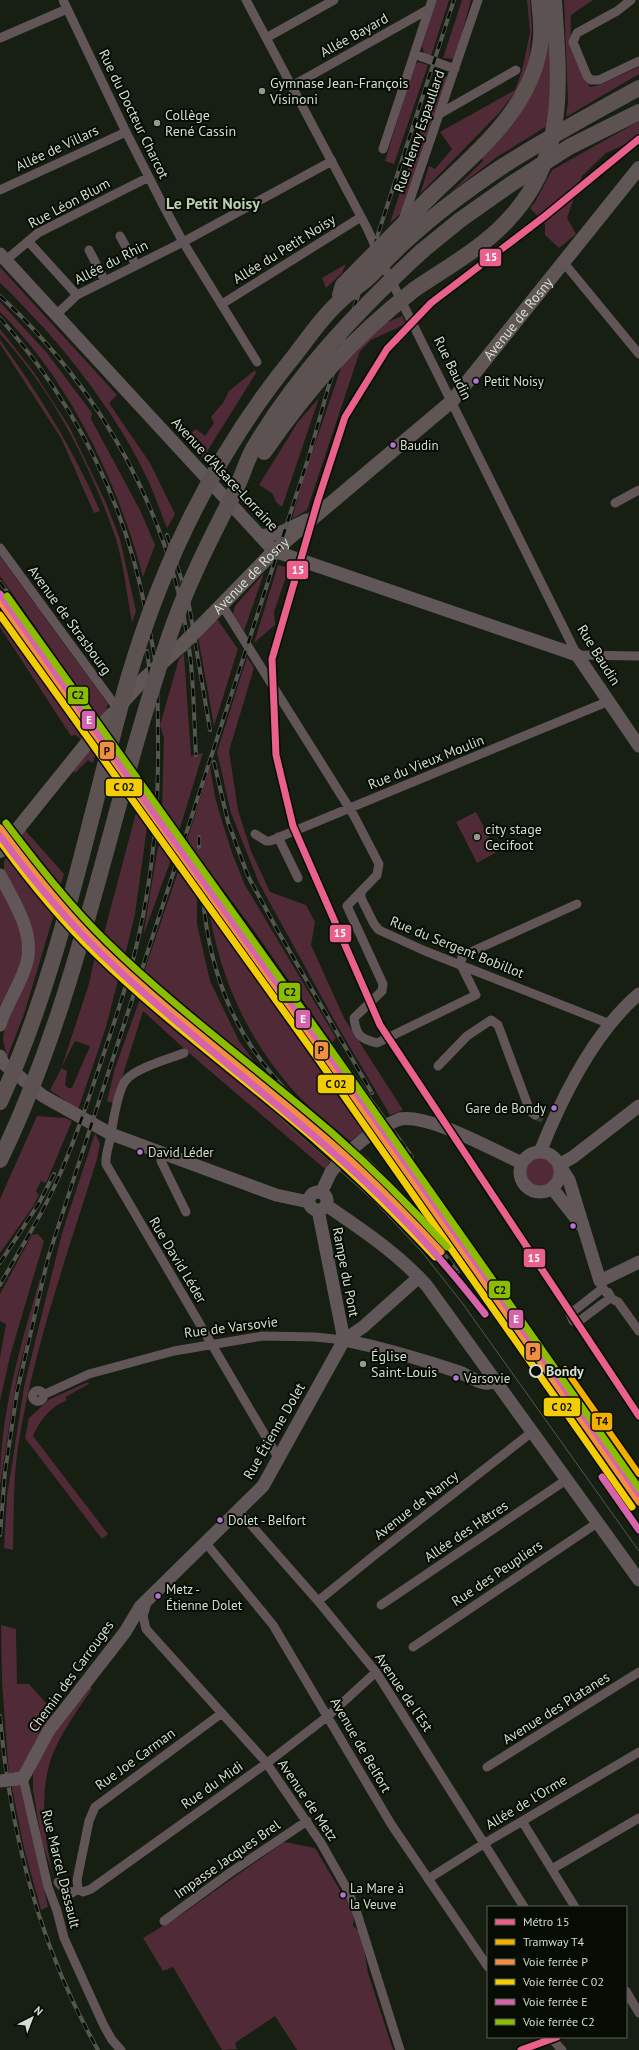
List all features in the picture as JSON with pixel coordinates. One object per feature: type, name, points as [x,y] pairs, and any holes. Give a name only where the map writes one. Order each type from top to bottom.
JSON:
[{"type":"highway","points":[[337,302],[343,285],[501,127],[525,93],[536,64],[541,37],[539,0]]},
{"type":"highway","points":[[242,477],[261,455],[294,408],[323,373],[356,339],[415,289],[456,261],[507,221],[534,184],[547,157],[555,130],[558,76],[554,0]]},
{"type":"highway","points":[[0,1102],[28,1033],[47,975],[130,674],[170,561],[182,534],[219,462],[251,411],[337,302],[366,280],[409,238],[460,196],[537,145],[639,88]]},
{"type":"highway","points":[[0,1160],[41,1063],[60,1009],[148,701],[169,637],[206,548],[242,477],[255,446],[290,395],[335,338],[399,272],[460,220],[511,184],[569,147],[639,112]]},
{"type":"main road","name":"Avenue de Rosny","points":[[2,849],[91,738],[144,679],[181,646],[274,551],[452,401],[639,168]]},
{"type":"street","name":"Rue du Docteur Charcot","points":[[62,0],[126,132],[183,242],[257,362]]},
{"type":"street","name":"Rue Baudin","points":[[246,0],[377,248],[386,270],[577,655],[639,746]]},
{"type":"street","points":[[266,38],[334,0]]},
{"type":"street","name":"Rue Henry Espaullard","points":[[386,270],[441,113],[478,0]]},
{"type":"street","points":[[630,0],[617,11],[577,33],[573,42],[587,76],[591,80],[599,80],[639,61]]},
{"type":"street","points":[[383,149],[430,4]]},
{"type":"street","name":"Allée Bayard","points":[[292,86],[430,4]]},
{"type":"street","points":[[0,38],[67,9]]},
{"type":"street","points":[[414,54],[455,69]]},
{"type":"street","points":[[441,113],[516,70]]},
{"type":"street","name":"Allée de Villars","points":[[0,190],[126,132]]},
{"type":"street","name":"Allée du Rhin","points":[[56,315],[77,295],[183,242],[332,161]]},
{"type":"street","name":"Rue Léon Blum","points":[[3,257],[38,233],[149,177]]},
{"type":"street","name":"Allée du Petit Noisy","points":[[222,304],[361,217]]},
{"type":"street","points":[[120,236],[136,265]]},
{"type":"street","points":[[28,241],[77,295]]},
{"type":"street","points":[[89,250],[105,281]]},
{"type":"street","name":"Avenue d'Alsace-Lorraine","points":[[3,257],[274,551],[577,655]]},
{"type":"street","points":[[564,263],[639,354]]},
{"type":"street","points":[[615,503],[639,490]]},
{"type":"street","points":[[259,535],[271,536],[286,530],[326,508]]},
{"type":"street","name":"Avenue de Strasbourg","points":[[0,548],[114,711]]},
{"type":"street","points":[[222,605],[349,808],[379,864],[377,875],[347,906],[383,984],[382,991],[354,1018],[355,1030],[364,1040],[377,1043],[476,995],[461,965],[462,956],[577,904]]},
{"type":"street","points":[[577,655],[639,656]]},
{"type":"street","name":"Rue du Vieux Moulin","points":[[254,834],[266,841],[270,841],[608,701]]},
{"type":"street","points":[[278,837],[298,878]]},
{"type":"street","points":[[0,875],[22,920],[27,934],[29,949],[26,965],[0,1025]]},
{"type":"street","name":"Rue du Sergent Bobillot","points":[[361,893],[361,898],[374,924],[379,930],[425,951],[610,1024]]},
{"type":"street","points":[[540,1152],[549,1121],[570,1085],[610,1024],[637,999]]},
{"type":"street","points":[[438,1066],[467,1036],[491,1020],[498,1025],[530,1111],[534,1115]]},
{"type":"street","name":"Rue David Léder","points":[[184,1053],[134,1074],[125,1081],[113,1119],[105,1157],[108,1170],[279,1459]]},
{"type":"street","points":[[0,1056],[3,1063],[44,1096],[111,1134],[276,1195],[318,1206],[364,1232],[419,1277],[431,1291],[639,1580]]},
{"type":"street","points":[[559,1166],[639,1106]]},
{"type":"street","name":"Rampe du Pont","points":[[344,1340],[318,1206],[326,1196],[321,1193],[331,1172],[356,1144],[382,1127],[400,1119],[416,1118],[433,1123],[522,1163]]},
{"type":"street","points":[[559,1166],[559,1179],[552,1188],[541,1192],[536,1192],[526,1186],[520,1175],[522,1163],[529,1155],[540,1152],[552,1155],[569,1180],[602,1285],[612,1299],[618,1302],[639,1331]]},
{"type":"street","points":[[161,1153],[161,1160],[186,1212]]},
{"type":"street","points":[[552,1188],[584,1229]]},
{"type":"street","points":[[612,1299],[577,1325],[570,1320],[567,1313],[602,1285],[639,1262]]},
{"type":"street","name":"Rue Étienne Dolet","points":[[139,1619],[148,1599],[263,1486],[344,1340],[363,1326],[419,1277]]},
{"type":"street","name":"Rue de Varsovie","points":[[43,1395],[89,1374],[164,1353],[241,1339],[280,1336],[344,1340],[406,1354],[463,1374],[485,1384],[495,1381]]},
{"type":"street","name":"Avenue de Nancy","points":[[318,1601],[532,1432]]},
{"type":"street","name":"Allée des Hêtres","points":[[381,1606],[566,1480]]},
{"type":"street","name":"Avenue de l'Est","points":[[238,1510],[318,1601],[376,1672],[523,1906]]},
{"type":"street","name":"Rue des Peupliers","points":[[413,1647],[597,1523]]},
{"type":"street","name":"Avenue de Belfort","points":[[205,1542],[273,1625],[391,1824],[487,1966]]},
{"type":"street","name":"Avenue de Metz","points":[[139,1619],[146,1629],[267,1763],[306,1821],[348,1889],[400,2050]]},
{"type":"street","name":"Chemin des Carrouges","points":[[19,1778],[49,1730],[125,1632],[139,1619]]},
{"type":"street","name":"Rue du Midi","points":[[58,1882],[63,1888],[72,1893],[78,1889],[83,1892],[91,1890],[267,1763],[328,1716],[376,1672]]},
{"type":"street","name":"Avenue des Platanes","points":[[487,1767],[639,1672]]},
{"type":"street","name":"Rue Joe Carman","points":[[78,1889],[77,1880],[89,1821],[95,1807],[222,1713]]},
{"type":"street","name":"Allée de l'Orme","points":[[428,1879],[485,1843],[639,1752]]},
{"type":"street","points":[[0,1781],[19,1778]]},
{"type":"street","name":"Rue Marcel Dassault","points":[[19,1778],[48,1887],[57,1911],[64,1938],[104,2026],[120,2050]]},
{"type":"street","points":[[552,1869],[639,1818]]},
{"type":"street","name":"Impasse Jacques Brel","points":[[164,1921],[231,1872],[306,1821]]},
{"type":"street","points":[[522,1821],[574,1906]]},
{"type":"street","points":[[627,1993],[639,2013]]},
{"type":"street","points":[[551,2038],[562,2050]]},
{"type":"shaded area","points":[[436,0],[449,0],[431,56],[424,53],[422,46]]},
{"type":"shaded area","points":[[462,0],[471,0],[455,59],[443,58]]},
{"type":"shaded area","points":[[527,0],[530,0],[532,28],[529,60],[522,83],[500,112],[420,194],[429,166],[435,169],[452,149],[440,132],[515,90],[522,71],[530,32]]},
{"type":"shaded area","points":[[564,0],[593,0],[571,15],[571,36],[574,53],[590,87],[599,85],[639,67],[639,74],[566,117],[568,102]]},
{"type":"shaded area","points":[[545,3],[551,41],[550,124],[497,157],[450,193],[483,161],[481,156],[525,105]]},
{"type":"shaded area","points":[[418,62],[428,65],[394,164],[385,161],[414,66]]},
{"type":"shaded area","points":[[440,69],[447,77],[407,208],[390,223]]},
{"type":"shaded area","points":[[639,121],[639,138],[606,153],[582,176],[567,218],[576,234],[559,248],[545,235],[545,224],[530,208],[535,202],[552,170]]},
{"type":"shaded area","points":[[346,264],[342,273],[326,288],[322,278]]},
{"type":"shaded area","points":[[0,267],[117,395],[109,403],[150,463],[175,514],[167,528],[148,480],[115,420],[60,346],[0,283]]},
{"type":"shaded area","points":[[0,302],[47,353],[92,413],[91,419],[141,512],[155,545],[143,577],[133,542],[120,506],[88,435],[69,401],[48,369],[25,339],[0,312]]},
{"type":"shaded area","points":[[402,316],[406,324],[371,340],[360,351],[307,510],[292,519],[303,479],[345,356],[374,328]]},
{"type":"shaded area","points":[[0,329],[33,371],[70,428],[106,503],[120,539],[136,611],[132,623],[119,549],[95,484],[68,430],[53,405],[37,380],[0,334]]},
{"type":"shaded area","points":[[0,340],[55,423],[79,466],[100,511],[94,513],[61,438],[0,344]]},
{"type":"shaded area","points":[[255,370],[256,373],[203,458],[186,437],[196,429],[205,436],[214,423],[211,417],[223,403],[229,391]]},
{"type":"shaded area","points":[[319,398],[282,507],[276,502],[272,493],[259,485],[298,422]]},
{"type":"shaded area","points":[[0,556],[108,704],[105,713],[99,718],[0,576]]},
{"type":"shaded area","points":[[278,565],[289,568],[274,612],[275,625],[254,643]]},
{"type":"shaded area","points":[[264,573],[244,631],[233,614],[235,606]]},
{"type":"shaded area","points":[[0,606],[88,731],[81,739],[75,735],[71,736],[0,627]]},
{"type":"shaded area","points":[[217,619],[238,649],[214,726],[198,636]]},
{"type":"shaded area","points":[[184,654],[191,756],[203,753],[179,831],[162,809],[164,738],[160,725],[179,659]]},
{"type":"shaded area","points":[[247,657],[254,668],[229,751],[238,810],[251,851],[270,892],[306,905],[315,922],[311,945],[344,1018],[403,1110],[390,1115],[337,1025],[259,883],[231,813],[217,752]]},
{"type":"shaded area","points":[[94,742],[98,745],[93,763],[88,760],[75,773],[72,770]]},
{"type":"shaded area","points":[[210,766],[215,797],[222,821],[232,853],[245,885],[336,1038],[332,1042],[252,928],[187,841]]},
{"type":"shaded area","points":[[137,809],[148,820],[135,914],[123,963],[102,941]]},
{"type":"shaded area","name":"city stage Cecifoot","points":[[476,812],[497,852],[477,863],[456,822]]},
{"type":"shaded area","points":[[25,830],[64,874],[57,896],[16,844]]},
{"type":"shaded area","points":[[160,835],[173,854],[143,936]]},
{"type":"shaded area","points":[[9,854],[55,911],[24,1014],[7,1058],[3,1040],[5,1022],[33,961],[4,872],[4,861]]},
{"type":"shaded area","points":[[181,863],[197,886],[197,924],[210,981],[239,1041],[259,1068],[345,1147],[342,1149],[142,978]]},
{"type":"shaded area","points":[[0,887],[10,905],[21,934],[22,946],[21,958],[17,972],[0,1006]]},
{"type":"shaded area","points":[[207,899],[369,1128],[350,1141],[319,1116],[291,1088],[274,1067],[246,1023],[235,1000],[218,951]]},
{"type":"shaded area","points":[[95,957],[118,980],[106,1027],[78,1110],[50,1090],[61,1068],[67,1071],[65,1085],[68,1088],[72,1088],[90,1046],[75,1041],[62,1066],[88,987]]},
{"type":"shaded area","points":[[141,996],[244,1085],[330,1163],[325,1169],[189,1053],[143,1011],[114,1103],[107,1101],[115,1068]]},
{"type":"shaded area","points":[[37,1116],[65,1118],[72,1121],[46,1183],[41,1181],[36,1191],[39,1195],[32,1208],[0,1253],[0,1199]]},
{"type":"shaded area","points":[[95,1133],[100,1144],[97,1159],[52,1302],[25,1410],[15,1473],[13,1550],[4,1548],[7,1496],[24,1387],[62,1233]]},
{"type":"shaded area","points":[[540,1158],[550,1162],[554,1172],[550,1182],[540,1186],[530,1182],[526,1172],[530,1162]]},
{"type":"shaded area","points":[[38,1234],[44,1241],[10,1356],[0,1401],[0,1357],[6,1324],[0,1321],[0,1294],[32,1235]]},
{"type":"shaded area","points":[[40,1279],[42,1281],[17,1377],[0,1485],[3,1432],[12,1381]]},
{"type":"shaded area","points":[[88,1382],[89,1384],[65,1397],[67,1400],[51,1410],[42,1419],[33,1436],[108,1534],[102,1539],[25,1438],[29,1418],[50,1399]]},
{"type":"shaded area","points":[[1,1625],[16,1629],[17,1684],[29,1684],[54,1712],[25,1764],[17,1774],[9,1776],[2,1682]]},
{"type":"shaded area","points":[[90,1687],[92,1689],[76,1712],[54,1751],[46,1781],[44,1798],[45,1831],[54,1878],[42,1842],[33,1790],[33,1773],[51,1734]]},
{"type":"shaded area","points":[[11,1783],[19,1784],[22,1789],[48,1907],[41,1910],[24,1848]]},
{"type":"shaded area","points":[[284,1842],[315,1848],[354,1914],[353,1926],[361,1933],[368,1973],[393,2050],[297,2050],[275,2016],[235,2043],[237,2049],[222,2050],[173,1967],[163,1971],[143,1938],[181,1915]]},
{"type":"tunnel","points":[[535,1115],[546,1120]]},
{"type":"tram line","points":[[195,1036],[286,1123],[373,1200],[422,1252],[463,1304],[639,1551]]},
{"type":"tram line","name":"T4","points":[[565,1369],[639,1474]]},
{"type":"railway","points":[[0,1535],[5,1472],[17,1392],[48,1258],[309,456],[329,385],[454,0]]},
{"type":"railway","points":[[0,296],[36,333],[70,372],[100,414],[126,459],[149,506],[167,554],[181,604],[190,655],[196,755]]},
{"type":"railway","points":[[0,318],[26,350],[72,417],[92,453],[109,490],[124,528],[136,568],[145,608],[156,669],[158,715],[157,798],[149,882],[139,937],[129,975],[87,1103],[62,1169],[43,1210],[0,1285]]},
{"type":"railway","points":[[167,535],[188,599],[210,730]]},
{"type":"railway","points":[[0,582],[143,785],[412,1157]]},
{"type":"railway","points":[[147,651],[151,681]]},
{"type":"railway","points":[[214,762],[228,822],[248,876],[279,933],[372,1093]]},
{"type":"railway","points":[[199,837],[199,847]]},
{"type":"railway","points":[[203,898],[212,956],[220,983],[230,1008],[258,1057],[297,1101],[345,1141],[385,1178],[407,1204],[458,1272]]},
{"type":"railway","points":[[0,1263],[39,1203],[54,1174]]},
{"type":"railway","points":[[0,1716],[11,1803],[31,1888],[59,1971],[77,2011],[98,2050]]},
{"type":"metro line","name":"15","points":[[639,139],[545,216],[431,303],[387,349],[345,417],[318,500],[272,659],[276,755],[293,826],[380,1025],[639,1416]]},
{"type":"metro line","name":"15","points":[[521,2050],[554,2038]]},
{"type":"rail line","name":"E","points":[[0,594],[142,796],[373,1116],[639,1494]]},
{"type":"rail line","name":"C2","points":[[7,596],[329,1047],[639,1488]]},
{"type":"rail line","name":"P","points":[[0,601],[322,1051],[639,1502]]},
{"type":"rail line","name":"C2","points":[[6,823],[67,900],[108,943],[190,1016],[331,1132],[361,1159],[447,1247]]},
{"type":"rail line","name":"P","points":[[0,828],[48,890],[101,948],[183,1021],[340,1151],[384,1193],[441,1252]]},
{"type":"rail line","name":"E","points":[[0,836],[54,903],[97,950],[185,1029],[296,1121],[368,1184],[424,1241],[485,1314]]},
{"type":"rail line","name":"E","points":[[602,1477],[639,1530]]},
{"type":"transit line","points":[[0,615],[316,1056],[632,1507]]},
{"type":"transit line","points":[[0,841],[46,900],[70,928],[96,954],[179,1028],[336,1158],[380,1200],[435,1257]]},
{"type":"place","name":"Gymnase Jean-François Visinoni","points":[[262,91]]},
{"type":"place","name":"Collège René Cassin","points":[[157,123]]},
{"type":"place","name":"Petit Noisy","points":[[476,381]]},
{"type":"place","name":"Baudin","points":[[393,445]]},
{"type":"place","name":"city stage Cecifoot","points":[[477,837]]},
{"type":"place","name":"Gare de Bondy","points":[[554,1108]]},
{"type":"place","name":"David Léder","points":[[140,1152]]},
{"type":"place","name":"Église Saint-Louis","points":[[363,1364]]},
{"type":"place","name":"Bondy","points":[[536,1371]]},
{"type":"place","name":"Varsovie","points":[[456,1378]]},
{"type":"place","name":"Dolet - Belfort","points":[[220,1520]]},
{"type":"place","name":"Metz - Étienne Dolet","points":[[158,1596]]},
{"type":"place","name":"La Mare à la Veuve","points":[[343,1895]]},
{"type":"district","name":"Le Petit Noisy","points":[[213,203]]}]
